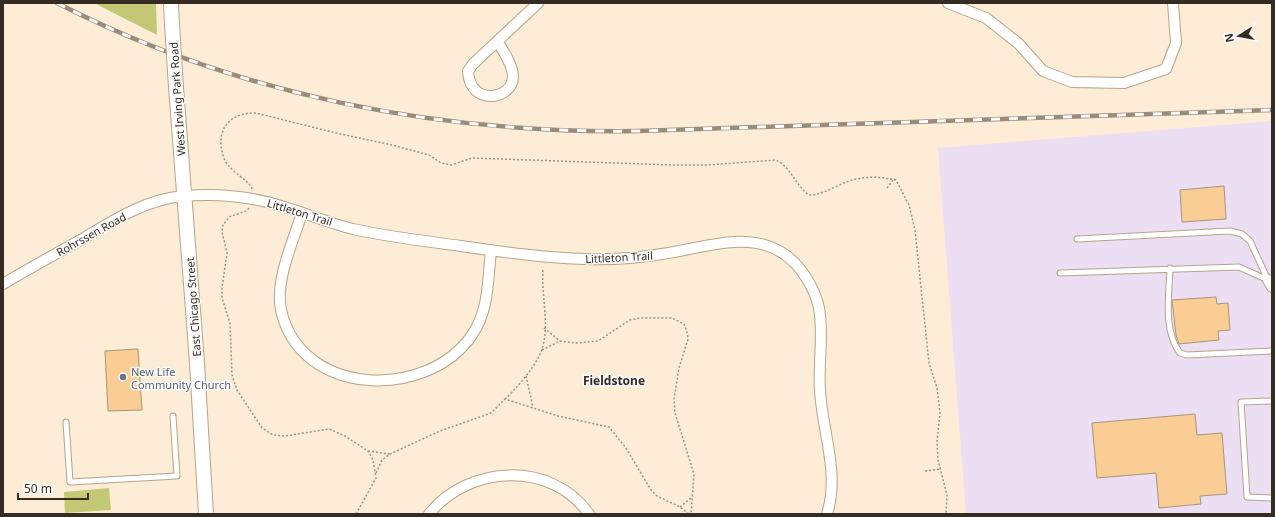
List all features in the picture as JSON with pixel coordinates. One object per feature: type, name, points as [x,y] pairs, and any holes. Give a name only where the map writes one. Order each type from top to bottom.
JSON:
[{"type":"main road","name":"West Irving Park Road","points":[[171,3],[184,196]]},
{"type":"main road","name":"East Chicago Street","points":[[184,196],[198,363],[206,514]]},
{"type":"street","points":[[497,42],[506,56],[513,76],[510,87],[503,93],[495,96],[484,96],[476,92],[469,82],[468,71],[497,42],[538,3]]},
{"type":"street","points":[[948,3],[986,18],[1019,44],[1043,71],[1072,82],[1124,83],[1166,69],[1176,43],[1173,3]]},
{"type":"street","name":"Littleton Trail","points":[[184,196],[230,195],[251,198],[280,205],[302,214],[350,228],[392,236],[544,257],[620,258],[681,252],[729,242],[759,244],[786,255],[804,276],[814,292],[819,307],[821,327],[820,393],[832,478],[830,504],[827,514]]},
{"type":"street","name":"Rohrssen Road","points":[[3,284],[127,213],[167,198],[184,196]]},
{"type":"street","points":[[302,214],[282,277],[281,310],[289,330],[299,347],[311,360],[327,370],[352,378],[383,380],[418,376],[435,369],[463,346],[473,334],[483,312],[491,250]]},
{"type":"street","points":[[429,514],[436,505],[459,487],[476,481],[507,475],[521,475],[553,484],[570,494],[583,505],[589,514]]},
{"type":"lane","points":[[1077,239],[1230,232],[1242,234],[1250,241],[1270,283]]},
{"type":"lane","points":[[1060,273],[1170,268],[1239,267],[1270,283]]},
{"type":"lane","points":[[1170,268],[1171,336],[1180,353],[1187,356],[1272,351]]},
{"type":"lane","points":[[1272,401],[1241,402],[1247,497],[1272,498]]},
{"type":"lane","points":[[66,422],[70,482],[78,482],[177,476],[173,416]]},
{"type":"path","points":[[252,191],[250,183],[234,173],[228,166],[220,146],[220,135],[226,124],[244,112],[256,112],[336,134],[392,145],[429,155],[441,163],[451,165],[472,158],[673,165],[707,165],[776,160],[785,164],[803,191],[808,195],[824,192],[853,180],[882,177],[894,179],[896,180],[909,205],[915,230],[929,363],[937,388],[940,414],[937,442],[940,469],[946,495],[946,514]]},
{"type":"path","points":[[887,188],[894,179]]},
{"type":"path","points":[[250,204],[246,211],[230,217],[223,225],[222,232],[227,253],[222,298],[230,322],[232,375],[237,390],[262,428],[273,434],[285,436],[329,429],[345,436],[368,451],[390,454]]},
{"type":"path","points":[[376,473],[382,460],[390,454],[440,431],[491,413],[526,376],[542,350],[544,328],[542,283],[543,269]]},
{"type":"path","points":[[505,399],[558,416],[609,427],[626,448],[651,490],[657,496],[680,507],[690,514],[694,481],[692,466],[675,413],[674,399],[679,368],[688,339],[684,324],[672,318],[640,318],[630,320],[598,341],[578,343],[560,341],[544,328]]},
{"type":"path","points":[[542,350],[560,341]]},
{"type":"path","points":[[526,376],[533,407]]},
{"type":"path","points":[[356,514],[376,478],[373,460],[368,451]]},
{"type":"path","points":[[924,471],[940,469]]},
{"type":"path","points":[[680,507],[692,497]]},
{"type":"shaded area","points":[[1272,121],[1272,514],[966,514],[938,148]]},
{"type":"green space","points":[[94,3],[156,3],[157,35]]},
{"type":"green space","points":[[109,488],[111,510],[65,513],[64,492]]},
{"type":"building","points":[[1224,186],[1226,219],[1182,222],[1180,190]]},
{"type":"building","points":[[1216,297],[1217,304],[1228,303],[1230,330],[1218,331],[1219,340],[1179,344],[1176,335],[1172,300]]},
{"type":"building","name":"New Life Community Church","points":[[138,349],[142,410],[108,411],[105,351]]},
{"type":"building","points":[[1195,414],[1197,435],[1222,433],[1227,494],[1200,496],[1201,504],[1159,508],[1156,473],[1097,478],[1092,423]]},
{"type":"railway","points":[[57,3],[125,35],[196,62],[267,85],[340,103],[414,116],[489,125],[564,130],[639,131],[1272,110]]},
{"type":"place","name":"New Life Community Church","points":[[123,377]]},
{"type":"district","name":"Fieldstone","points":[[614,380]]}]
